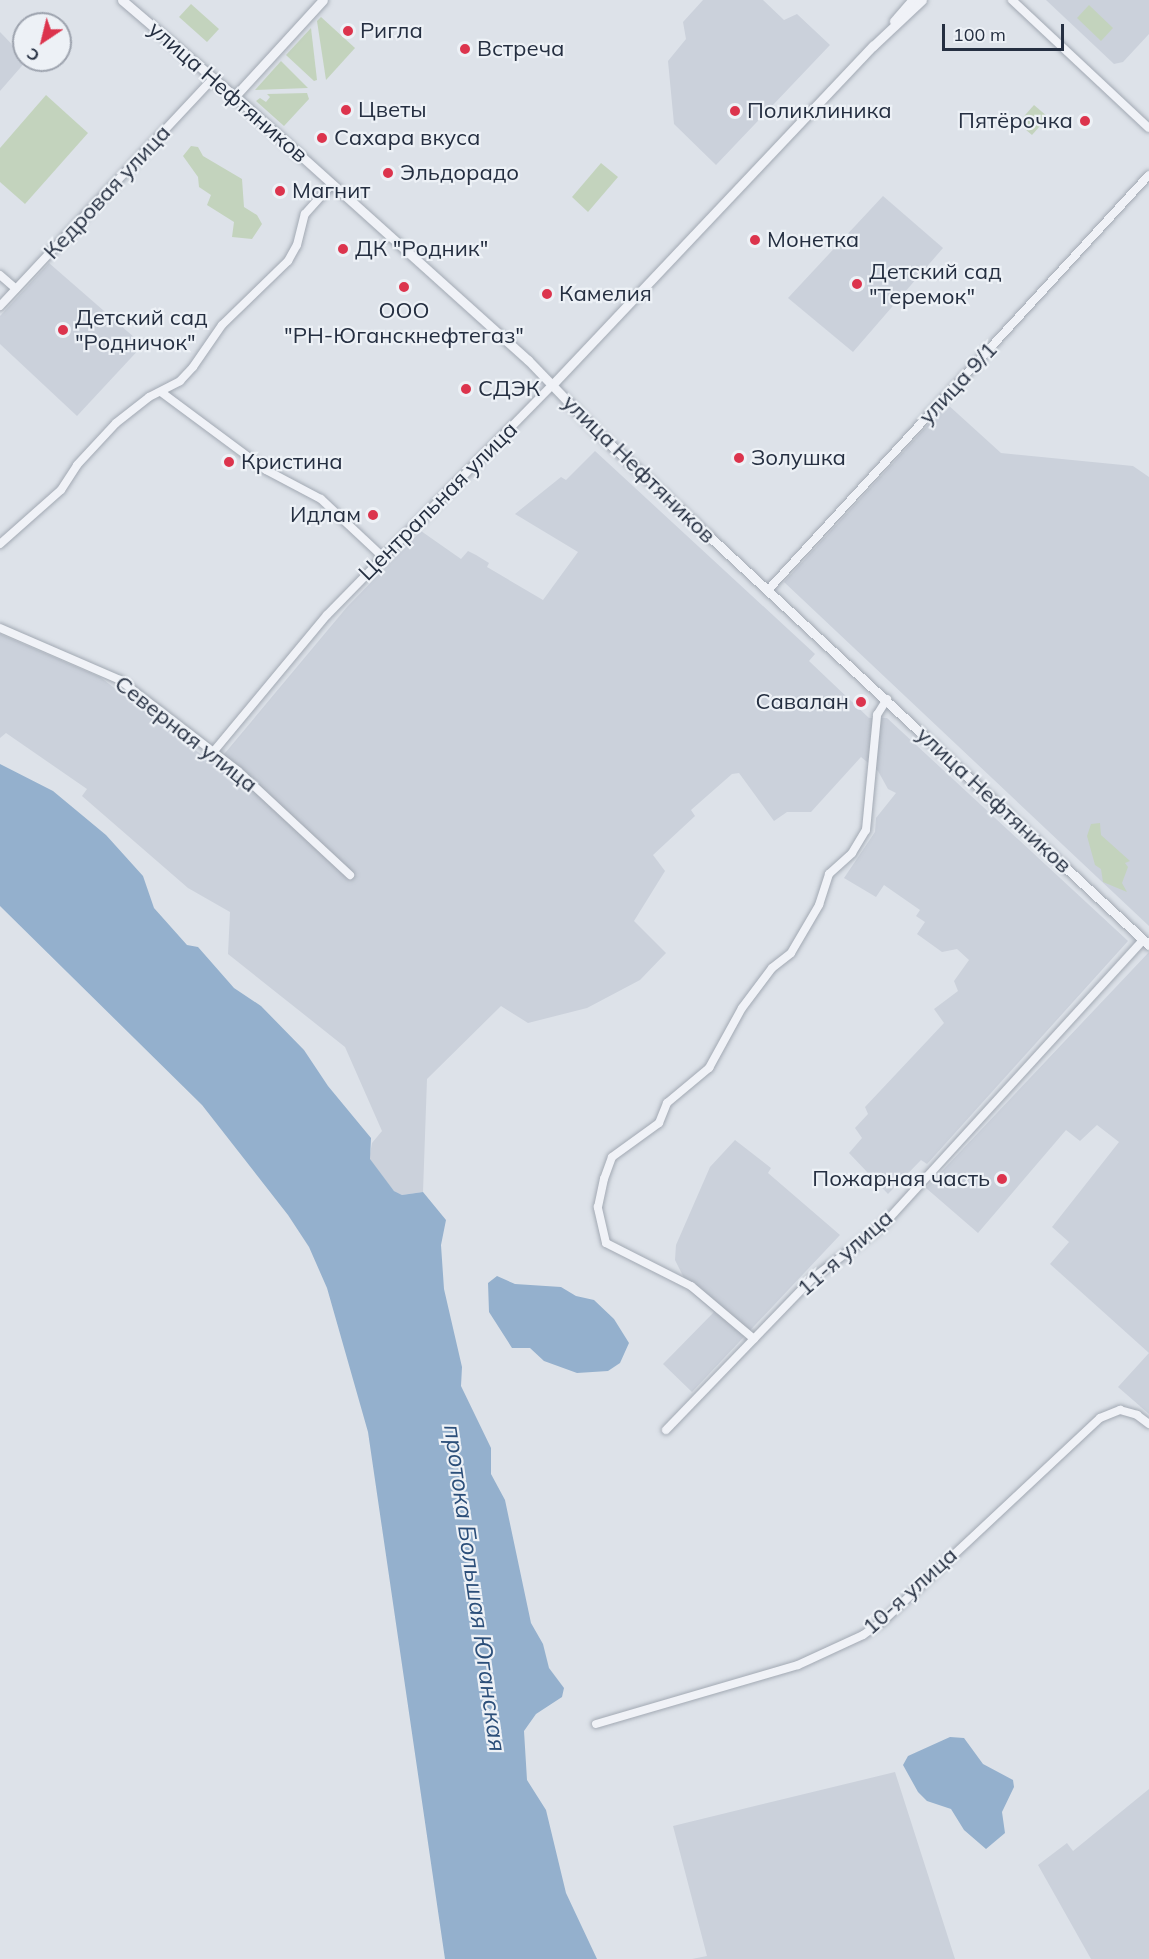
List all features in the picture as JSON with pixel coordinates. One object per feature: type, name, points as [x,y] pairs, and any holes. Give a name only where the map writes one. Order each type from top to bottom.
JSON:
[{"type":"street","name":"улица Нефтяников","points":[[122,0],[235,96],[552,385],[596,431],[887,699],[1146,943]]},
{"type":"street","points":[[235,96],[323,0]]},
{"type":"street","points":[[879,40],[912,0]]},
{"type":"street","name":"Центральная улица","points":[[214,751],[327,615],[552,385],[879,40],[922,0]]},
{"type":"street","points":[[1012,0],[1149,128]]},
{"type":"street","name":"Кедровая улица","points":[[0,306],[213,78]]},
{"type":"street","name":"улица 9/1","points":[[768,590],[1149,175]]},
{"type":"street","points":[[0,544],[61,490],[77,465],[116,423],[180,381],[222,325],[288,261],[297,245],[305,214],[332,184]]},
{"type":"street","points":[[0,275],[16,290]]},
{"type":"street","points":[[160,392],[266,470],[321,499],[383,557]]},
{"type":"street","name":"Северная улица","points":[[0,628],[120,680],[214,751],[350,875]]},
{"type":"street","points":[[754,1339],[691,1286],[606,1243],[598,1207],[612,1157],[659,1123],[667,1103],[709,1068],[742,1008],[772,968],[790,953],[819,904],[829,874],[852,853],[866,830],[877,715],[887,699]]},
{"type":"street","name":"11-я улица","points":[[666,1430],[813,1278],[882,1226],[1146,943]]},
{"type":"street","name":"10-я улица","points":[[596,1724],[798,1665],[863,1635],[883,1621],[1101,1418],[1120,1410],[1137,1415],[1149,1424]]},
{"type":"shaded area","points":[[703,0],[763,0],[784,20],[797,14],[830,45],[716,165],[674,124],[668,61],[686,39],[683,22]]},
{"type":"shaded area","points":[[1046,0],[1149,0],[1149,34],[1123,62],[1114,64]]},
{"type":"shaded area","points":[[0,32],[12,44],[12,72],[17,72],[0,91]]},
{"type":"shaded area","name":"Детский сад \"Теремок\"","points":[[883,196],[943,248],[853,352],[788,298]]},
{"type":"shaded area","name":"Детский сад \"Родничок\"","points":[[49,263],[143,345],[77,416],[0,344],[0,316]]},
{"type":"shaded area","points":[[947,404],[1001,453],[1133,466],[1149,477],[1149,926],[784,582]]},
{"type":"shaded area","points":[[595,451],[815,654],[809,661],[869,718],[887,718],[1128,941],[927,1164],[921,1160],[888,1194],[849,1153],[862,1138],[855,1128],[868,1114],[865,1107],[944,1023],[934,1009],[958,991],[954,981],[969,960],[957,949],[942,952],[917,934],[925,922],[916,916],[920,910],[884,885],[876,897],[844,878],[875,832],[876,818],[896,793],[888,789],[878,771],[861,757],[811,812],[787,812],[774,821],[739,773],[732,774],[691,810],[695,816],[653,855],[665,871],[634,921],[666,953],[640,980],[587,1008],[528,1023],[501,1006],[427,1079],[423,1192],[402,1195],[394,1191],[369,1159],[372,1143],[382,1131],[345,1047],[228,954],[230,912],[188,888],[82,796],[87,789],[6,733],[0,738],[0,634],[100,677],[215,765],[347,607],[421,531],[461,559],[468,551],[476,555],[489,563],[487,567],[543,600],[578,552],[515,514],[561,477],[566,480]]},
{"type":"shaded area","points":[[1149,952],[1149,1353],[1050,1264],[1069,1242],[1052,1227],[1119,1142],[1097,1125],[1080,1141],[1066,1130],[978,1233],[926,1188]]},
{"type":"shaded area","points":[[735,1140],[771,1168],[768,1173],[840,1235],[692,1392],[663,1364],[714,1312],[691,1292],[675,1260],[676,1245],[710,1167]]},
{"type":"shaded area","points":[[1149,1353],[1149,1414],[1118,1387]]},
{"type":"shaded area","points":[[895,1772],[955,1959],[692,1959],[707,1956],[673,1826]]},
{"type":"shaded area","points":[[1149,1789],[1149,1959],[1091,1959],[1038,1865],[1067,1843],[1073,1851]]},
{"type":"green space","points":[[191,4],[219,29],[207,42],[179,17]]},
{"type":"green space","points":[[1089,5],[1113,28],[1101,41],[1077,18]]},
{"type":"green space","points":[[321,17],[355,48],[326,80],[317,21]]},
{"type":"green space","points":[[311,28],[317,80],[314,81],[286,55]]},
{"type":"green space","points":[[281,61],[308,88],[255,90]]},
{"type":"green space","points":[[307,93],[309,99],[284,126],[256,101],[260,98],[266,102],[270,97],[267,94]]},
{"type":"green space","points":[[46,95],[88,133],[25,204],[0,182],[0,148]]},
{"type":"green space","points":[[1034,105],[1048,117],[1032,135],[1018,123]]},
{"type":"green space","points":[[191,146],[198,147],[203,156],[242,179],[244,207],[257,215],[262,224],[252,239],[232,237],[234,222],[207,205],[211,195],[199,187],[198,177],[183,156]]},
{"type":"green space","points":[[601,163],[618,177],[588,212],[572,197]]},
{"type":"green space","points":[[1100,823],[1101,835],[1130,861],[1125,863],[1128,867],[1122,883],[1127,892],[1103,882],[1101,869],[1095,865],[1087,836],[1091,824]]},
{"type":"water","name":"протока Большая Юганская","points":[[0,764],[53,791],[106,835],[143,876],[154,908],[187,945],[198,947],[234,988],[261,1006],[304,1050],[328,1086],[371,1138],[370,1159],[394,1191],[402,1195],[423,1192],[446,1220],[441,1245],[444,1289],[462,1367],[461,1386],[491,1448],[491,1474],[505,1500],[531,1623],[543,1644],[549,1668],[564,1688],[562,1697],[536,1714],[524,1731],[527,1780],[546,1810],[566,1893],[597,1959],[445,1959],[368,1432],[327,1288],[309,1247],[288,1215],[202,1105],[0,906]]},
{"type":"water","points":[[497,1276],[515,1284],[561,1287],[576,1296],[594,1300],[614,1319],[629,1343],[620,1363],[608,1371],[577,1373],[544,1361],[530,1348],[512,1348],[489,1312],[488,1283]]},
{"type":"water","points":[[950,1737],[964,1738],[983,1764],[1013,1780],[1014,1787],[1002,1812],[1005,1833],[986,1849],[964,1830],[951,1809],[927,1801],[918,1792],[903,1765],[908,1756]]},
{"type":"place","name":"Ригла","points":[[348,31]]},
{"type":"place","name":"Встреча","points":[[465,49]]},
{"type":"place","name":"Цветы","points":[[346,110]]},
{"type":"place","name":"Поликлиника","points":[[735,111]]},
{"type":"place","name":"Пятёрочка","points":[[1085,121]]},
{"type":"place","name":"Сахара вкуса","points":[[322,138]]},
{"type":"place","name":"Эльдорадо","points":[[388,173]]},
{"type":"place","name":"Магнит","points":[[280,191]]},
{"type":"place","name":"Монетка","points":[[755,240]]},
{"type":"place","name":"ДК \"Родник\"","points":[[343,249]]},
{"type":"place","name":"Детский сад \"Теремок\"","points":[[857,284]]},
{"type":"place","name":"ООО \"РН-Юганскнефтегаз\"","points":[[404,287]]},
{"type":"place","name":"Камелия","points":[[547,294]]},
{"type":"place","name":"Детский сад \"Родничок\"","points":[[63,330]]},
{"type":"place","name":"СДЭК","points":[[466,389]]},
{"type":"place","name":"Золушка","points":[[739,458]]},
{"type":"place","name":"Кристина","points":[[229,462]]},
{"type":"place","name":"Идлам","points":[[373,515]]},
{"type":"place","name":"Савалан","points":[[861,702]]},
{"type":"place","name":"Пожарная часть","points":[[1002,1179]]}]
